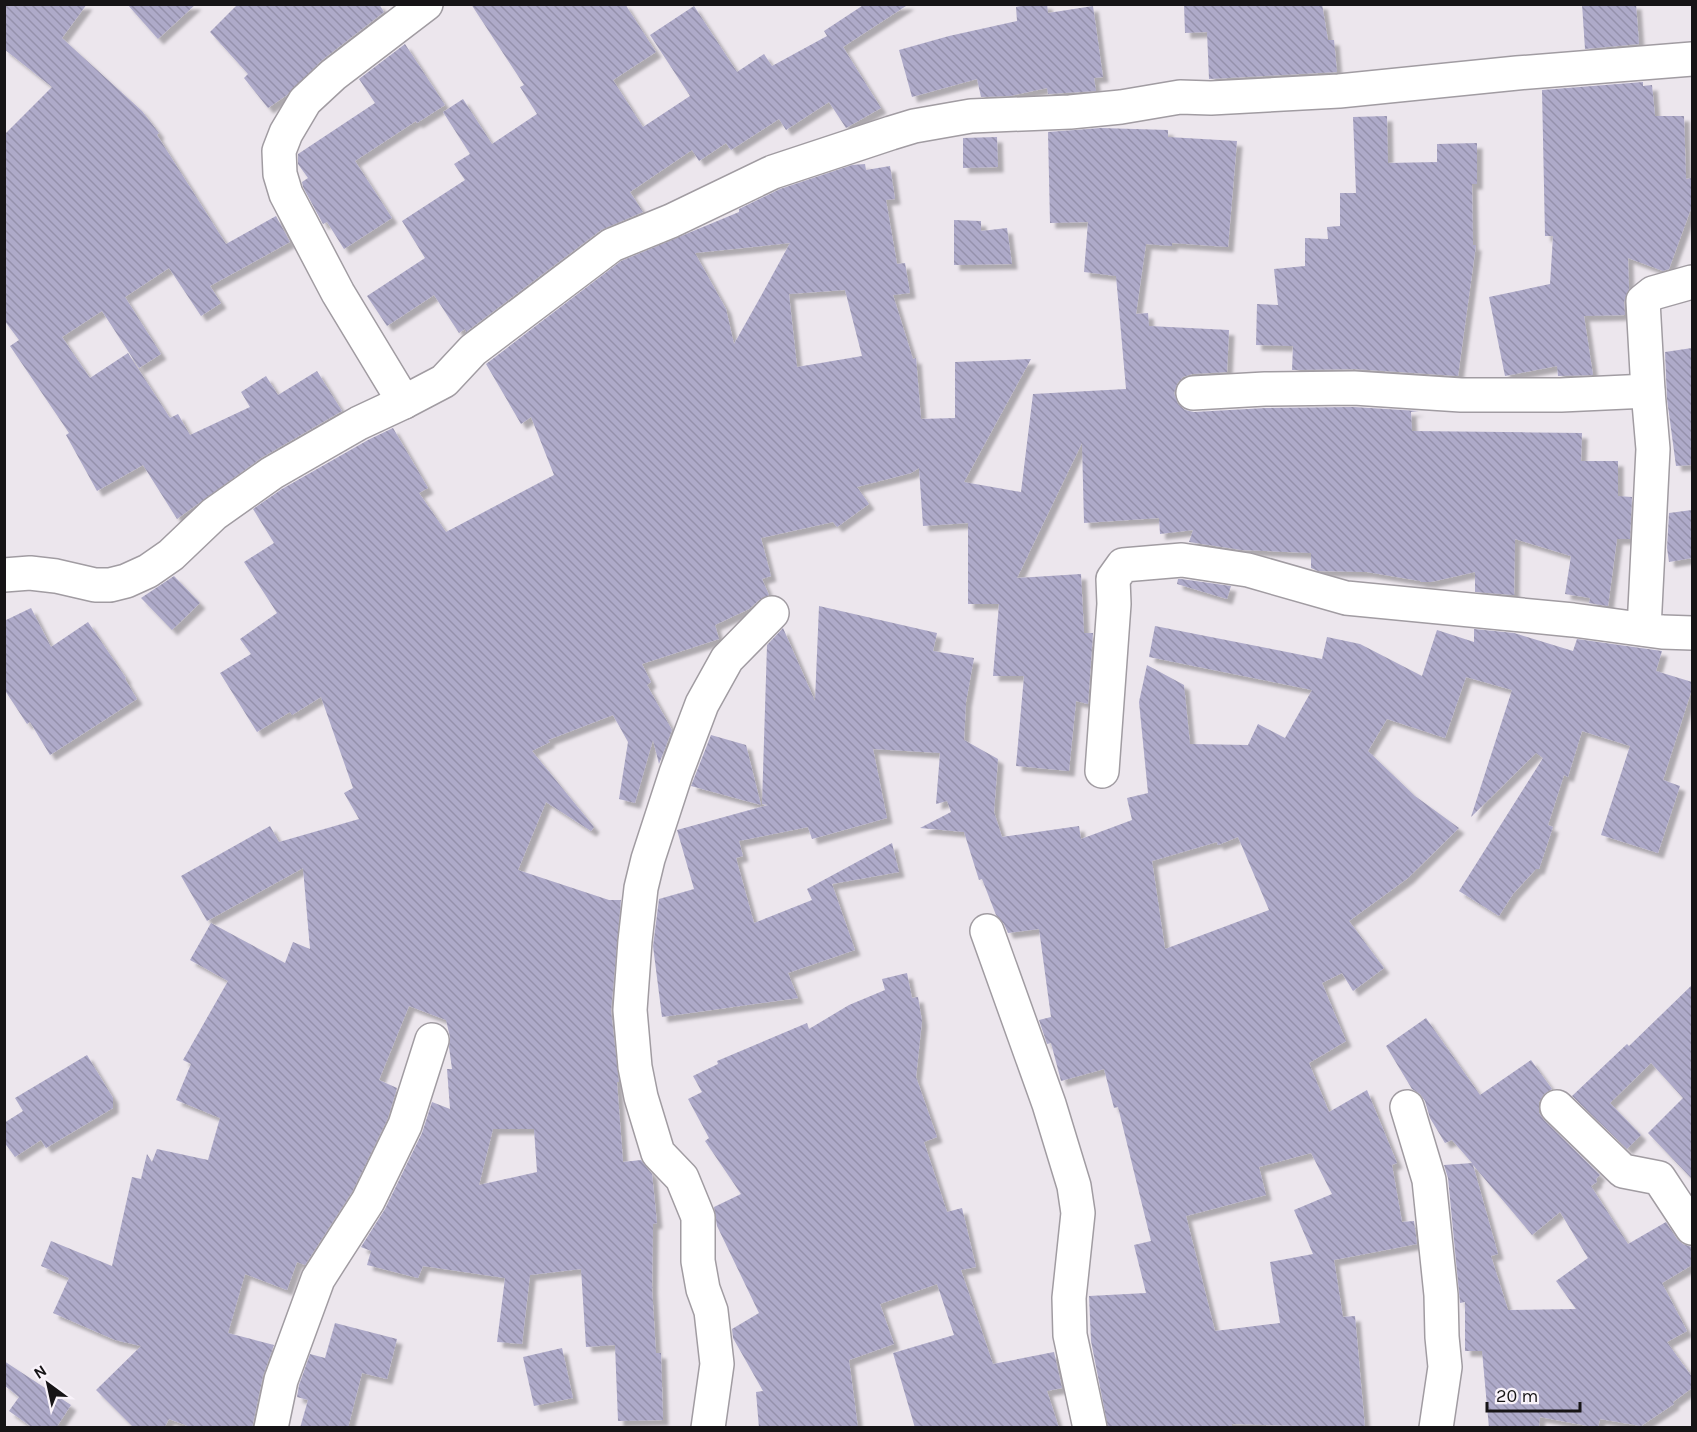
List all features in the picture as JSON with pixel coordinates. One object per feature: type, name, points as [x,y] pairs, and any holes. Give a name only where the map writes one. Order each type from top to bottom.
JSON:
[{"type":"street","points":[[404,402],[338,293],[286,195],[280,174],[279,151],[304,101],[333,75],[426,4]]},
{"type":"street","points":[[4,576],[30,573],[95,585],[110,585],[148,571],[171,555],[214,514],[272,473],[358,423],[444,381],[473,350],[612,245],[641,235],[773,172],[914,126],[971,116],[1070,112],[1122,107],[1180,97],[1211,98],[1339,91],[1516,73],[1692,59]]},
{"type":"street","points":[[1644,629],[1653,449],[1643,301],[1653,292],[1692,282]]},
{"type":"street","points":[[1193,393],[1354,388],[1461,395],[1561,395],[1648,391]]},
{"type":"street","points":[[1102,771],[1114,604],[1113,579],[1123,565],[1182,560],[1248,570],[1346,598],[1692,633]]},
{"type":"street","points":[[708,1428],[717,1364],[711,1311],[703,1289],[698,1260],[698,1217],[682,1178],[658,1153],[641,1097],[635,1067],[630,1010],[634,941],[641,888],[648,859],[676,773],[702,704],[727,659],[772,613]]},
{"type":"street","points":[[987,931],[1049,1104],[1074,1186],[1078,1213],[1069,1298],[1070,1326],[1073,1352],[1090,1428]]},
{"type":"street","points":[[270,1428],[281,1380],[318,1280],[368,1201],[405,1125],[432,1040]]},
{"type":"street","points":[[1407,1107],[1429,1180],[1441,1295],[1445,1367],[1436,1428]]},
{"type":"street","points":[[1557,1107],[1623,1171],[1659,1178],[1692,1228]]},
{"type":"building","points":[[4,4],[87,4],[62,38],[142,111],[159,133],[157,135],[226,244],[276,216],[290,242],[210,286],[221,303],[201,316],[169,268],[125,297],[161,354],[139,368],[102,311],[62,337],[90,378],[128,353],[170,418],[178,414],[190,435],[250,407],[241,392],[266,376],[278,395],[317,371],[342,411],[261,458],[177,519],[143,465],[97,491],[66,435],[69,433],[10,346],[19,340],[4,320],[4,135],[52,87],[4,49]]},
{"type":"building","points":[[127,4],[196,4],[158,39]]},
{"type":"building","points":[[238,4],[379,4],[384,12],[322,60],[287,95],[268,108],[244,78],[248,74],[210,32]]},
{"type":"building","points":[[471,4],[625,4],[656,52],[613,80],[643,127],[690,96],[650,35],[694,6],[737,72],[764,54],[772,66],[827,36],[824,31],[865,4],[909,4],[843,47],[881,108],[846,128],[829,102],[786,130],[779,119],[731,150],[726,143],[699,161],[692,150],[630,192],[643,212],[601,230],[466,332],[465,329],[459,333],[434,295],[387,326],[367,296],[425,258],[402,221],[465,180],[454,164],[470,154],[443,112],[463,99],[492,144],[537,114],[520,87],[524,85]]},
{"type":"building","points":[[1047,4],[1048,13],[1093,6],[1103,77],[1094,78],[1096,91],[1048,94],[1047,88],[1010,96],[981,97],[977,79],[912,97],[899,50],[1017,21],[1016,7]]},
{"type":"building","points":[[1184,4],[1322,4],[1328,40],[1334,40],[1337,72],[1209,79],[1207,32],[1185,33]]},
{"type":"building","points":[[1582,4],[1636,4],[1639,44],[1585,49]]},
{"type":"building","points":[[405,44],[445,105],[355,161],[392,218],[344,249],[327,222],[323,224],[303,187],[302,182],[308,178],[298,164],[298,154],[375,103],[359,79]]},
{"type":"building","points":[[1643,82],[1643,86],[1652,85],[1655,116],[1684,116],[1686,179],[1692,178],[1692,206],[1669,269],[1663,271],[1628,258],[1629,289],[1624,302],[1625,315],[1584,316],[1593,375],[1558,376],[1557,366],[1505,376],[1489,297],[1550,284],[1553,236],[1545,236],[1542,90]]},
{"type":"building","points":[[1387,116],[1388,163],[1437,162],[1437,144],[1477,143],[1477,184],[1472,184],[1473,245],[1476,245],[1458,376],[1355,369],[1292,370],[1293,346],[1256,345],[1257,304],[1278,305],[1274,269],[1305,266],[1305,238],[1328,239],[1327,227],[1340,226],[1340,193],[1356,193],[1353,117]]},
{"type":"building","points":[[1101,128],[1168,130],[1168,137],[1237,141],[1228,247],[1172,243],[1172,246],[1146,244],[1136,314],[1148,313],[1149,326],[1229,330],[1227,372],[1192,374],[1183,377],[1177,384],[1174,393],[1178,404],[1185,410],[1194,412],[1353,407],[1419,411],[1411,412],[1412,431],[1582,433],[1581,461],[1618,461],[1618,496],[1632,497],[1630,539],[1617,539],[1608,606],[1589,603],[1590,598],[1565,594],[1571,556],[1515,539],[1514,595],[1475,592],[1475,572],[1431,582],[1421,582],[1367,572],[1318,571],[1311,568],[1311,553],[1242,550],[1189,542],[1193,530],[1160,534],[1159,518],[1084,523],[1082,443],[1017,578],[1081,574],[1084,633],[1093,633],[1088,704],[1076,701],[1069,771],[1016,766],[1024,676],[993,676],[999,604],[968,604],[968,523],[923,526],[919,468],[911,473],[857,487],[869,504],[837,527],[833,522],[761,538],[771,576],[762,579],[769,595],[749,609],[715,625],[719,639],[642,664],[651,682],[647,685],[672,730],[659,764],[653,740],[635,803],[619,799],[628,742],[613,715],[548,740],[550,742],[532,751],[594,827],[591,831],[546,802],[518,870],[609,900],[621,900],[611,1011],[619,1082],[617,1082],[623,1162],[641,1160],[652,1174],[657,1223],[653,1224],[652,1288],[656,1353],[661,1353],[663,1420],[618,1421],[615,1345],[586,1347],[581,1269],[530,1275],[522,1344],[497,1342],[505,1278],[423,1266],[418,1278],[367,1265],[371,1251],[361,1247],[385,1209],[422,1133],[432,1102],[450,1109],[447,1069],[452,1069],[450,1037],[446,1020],[409,1006],[379,1080],[397,1088],[388,1118],[352,1192],[305,1265],[297,1262],[287,1290],[245,1274],[228,1333],[274,1345],[263,1376],[252,1428],[193,1428],[169,1419],[164,1428],[134,1428],[96,1390],[141,1346],[115,1340],[53,1313],[69,1278],[41,1266],[51,1241],[112,1266],[132,1177],[141,1179],[147,1154],[152,1162],[157,1149],[208,1160],[220,1118],[176,1100],[191,1064],[183,1060],[228,981],[190,960],[211,923],[285,963],[293,942],[310,949],[303,868],[207,921],[181,876],[270,826],[279,842],[359,819],[344,793],[353,788],[321,697],[292,715],[290,712],[257,732],[220,673],[251,654],[240,639],[277,613],[244,562],[274,543],[253,509],[282,489],[393,428],[428,488],[419,493],[446,532],[554,475],[531,417],[521,424],[486,364],[621,261],[739,212],[739,209],[780,189],[852,165],[865,164],[866,170],[890,166],[895,199],[886,200],[897,264],[905,263],[910,293],[893,295],[913,359],[916,358],[921,419],[955,418],[955,362],[1031,359],[964,482],[1021,492],[1033,394],[1126,389],[1116,276],[1084,272],[1088,222],[1050,223],[1048,132]],"holes":[[[790,243],[761,296],[734,344],[726,309],[695,253]],[[845,290],[862,356],[797,367],[789,294]],[[493,1129],[534,1129],[537,1172],[479,1185]]]},
{"type":"building","points":[[997,137],[998,167],[963,168],[963,138]]},
{"type":"building","points":[[954,220],[981,221],[981,231],[1007,228],[1012,264],[954,265]]},
{"type":"building","points":[[1692,348],[1692,465],[1676,466],[1667,399],[1665,352]]},
{"type":"building","points":[[1692,510],[1692,558],[1669,562],[1667,548],[1669,513]]},
{"type":"building","points":[[174,576],[200,603],[172,630],[141,598]]},
{"type":"building","points":[[1178,579],[1231,586],[1227,599],[1177,584]]},
{"type":"building","points":[[819,606],[937,633],[933,651],[974,658],[966,702],[964,740],[998,759],[994,812],[1002,837],[1079,826],[1081,839],[1132,820],[1127,798],[1148,793],[1139,702],[1147,665],[1184,685],[1190,744],[1248,745],[1258,724],[1285,738],[1312,690],[1149,657],[1155,626],[1322,659],[1327,637],[1360,644],[1422,676],[1437,630],[1474,642],[1474,629],[1514,633],[1573,651],[1577,639],[1662,651],[1656,671],[1692,682],[1692,689],[1663,780],[1680,786],[1658,853],[1601,835],[1630,746],[1582,731],[1568,777],[1564,775],[1548,825],[1553,827],[1539,869],[1536,869],[1513,894],[1499,916],[1459,891],[1543,758],[1536,753],[1471,817],[1512,690],[1466,677],[1445,738],[1387,719],[1368,751],[1415,796],[1459,828],[1408,878],[1349,921],[1384,968],[1353,991],[1342,973],[1322,983],[1346,1041],[1309,1063],[1329,1112],[1367,1090],[1397,1163],[1392,1165],[1402,1222],[1414,1221],[1417,1244],[1334,1260],[1343,1317],[1355,1316],[1365,1428],[1232,1424],[1232,1428],[1108,1428],[1091,1341],[1089,1296],[1146,1293],[1134,1245],[1151,1241],[1118,1107],[1114,1108],[1104,1069],[1061,1081],[1051,1043],[1047,1044],[1039,1020],[1051,1017],[1039,929],[1008,933],[996,915],[982,879],[979,880],[964,832],[920,828],[951,812],[947,801],[936,804],[940,753],[873,749],[887,818],[812,839],[808,827],[739,841],[743,856],[736,858],[754,923],[812,900],[807,889],[892,843],[899,872],[832,884],[855,950],[788,973],[798,998],[662,1017],[653,946],[659,899],[694,889],[677,830],[768,805],[762,804],[767,645],[783,628],[815,701]],"holes":[[[1238,837],[1269,910],[1165,949],[1152,861],[1217,842],[1218,845]],[[1311,1153],[1332,1194],[1294,1210],[1313,1254],[1270,1262],[1280,1323],[1215,1331],[1186,1216],[1266,1195],[1259,1167]]]},
{"type":"building","points":[[31,608],[51,647],[88,622],[126,678],[137,699],[50,755],[30,722],[27,724],[4,689],[4,621]]},
{"type":"building","points":[[711,735],[746,745],[761,805],[691,786]]},
{"type":"building","points":[[907,973],[912,998],[918,997],[922,1021],[916,1077],[937,1137],[924,1142],[947,1212],[962,1208],[976,1267],[961,1270],[993,1364],[1054,1352],[1062,1388],[1047,1391],[1059,1428],[915,1428],[893,1353],[954,1335],[937,1284],[880,1304],[894,1344],[849,1360],[858,1428],[759,1428],[756,1392],[763,1391],[733,1338],[732,1329],[759,1313],[717,1226],[714,1207],[741,1194],[705,1141],[709,1138],[688,1099],[702,1092],[693,1076],[718,1064],[717,1061],[807,1023],[809,1029],[849,1005],[885,990],[882,979]]},
{"type":"building","points":[[1692,985],[1692,1179],[1648,1133],[1683,1098],[1651,1063],[1610,1103],[1641,1135],[1627,1149],[1572,1096],[1627,1044],[1629,1046]]},
{"type":"building","points":[[1426,1018],[1480,1095],[1531,1060],[1552,1089],[1544,1094],[1539,1102],[1539,1113],[1600,1175],[1596,1179],[1597,1182],[1591,1186],[1628,1244],[1666,1222],[1677,1239],[1692,1247],[1692,1265],[1662,1283],[1687,1331],[1667,1342],[1692,1377],[1692,1388],[1673,1402],[1674,1404],[1641,1426],[1600,1419],[1598,1428],[1540,1417],[1539,1428],[1489,1428],[1482,1351],[1465,1351],[1465,1302],[1460,1303],[1448,1178],[1444,1165],[1472,1163],[1452,1140],[1445,1143],[1430,1118],[1425,1101],[1412,1089],[1386,1046]],"holes":[[[1473,1165],[1532,1235],[1560,1212],[1588,1258],[1556,1281],[1576,1309],[1508,1310],[1491,1256],[1498,1254]]]},
{"type":"building","points":[[87,1055],[113,1098],[113,1108],[46,1148],[41,1140],[15,1157],[4,1142],[4,1123],[23,1111],[15,1098]]},
{"type":"building","points":[[335,1323],[397,1339],[387,1379],[362,1373],[348,1428],[300,1428],[308,1400],[297,1397],[299,1385],[310,1354],[325,1358]]},
{"type":"building","points":[[562,1348],[573,1398],[534,1406],[523,1357]]},
{"type":"building","points":[[4,1361],[71,1405],[56,1428],[33,1428],[9,1411],[19,1397],[4,1385]]}]
